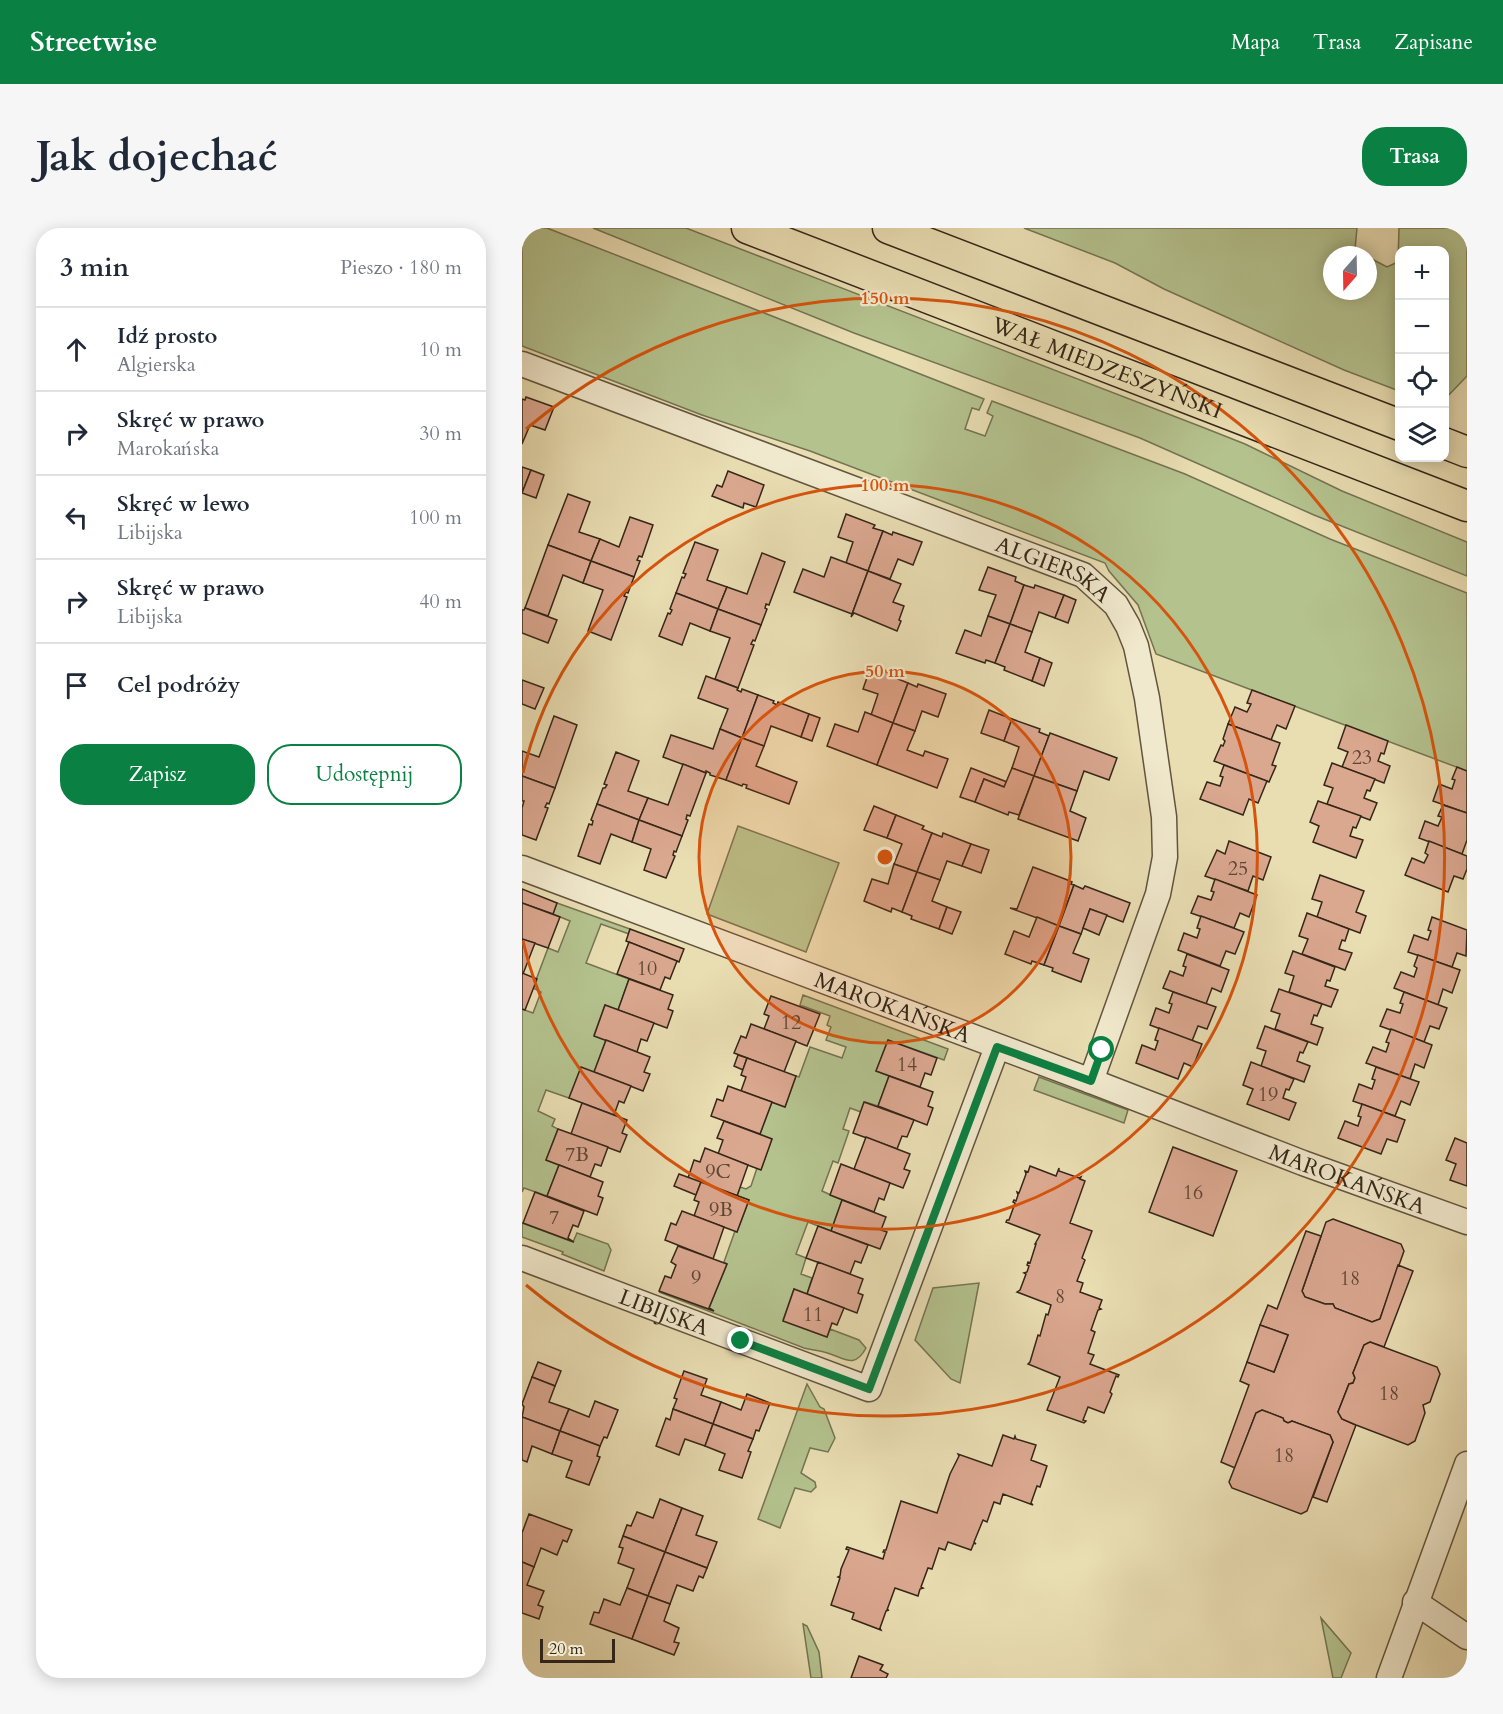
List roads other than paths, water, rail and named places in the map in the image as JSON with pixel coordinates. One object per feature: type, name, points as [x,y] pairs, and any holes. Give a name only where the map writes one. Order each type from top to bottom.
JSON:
[{"type":"main road","name":"WAŁ MIEDZESZYŃSKI","points":[[747,228],[1467,506]]},
{"type":"main road","points":[[888,228],[1395,423]]},
{"type":"main road","points":[[1449,445],[1467,452]]},
{"type":"street","name":"ALGIERSKA","points":[[522,364],[1083,575],[1116,604],[1136,646],[1147,698],[1164,818],[1165,856],[1158,894],[1091,1081]]},
{"type":"street","name":"MAROKAŃSKA","points":[[522,868],[1303,1163],[1467,1222]]},
{"type":"street","name":"LIBIJSKA","points":[[522,1258],[869,1389],[997,1047]]},
{"type":"street","points":[[1389,1678],[1467,1464]]},
{"type":"street","points":[[1415,1602],[1467,1637]]}]
